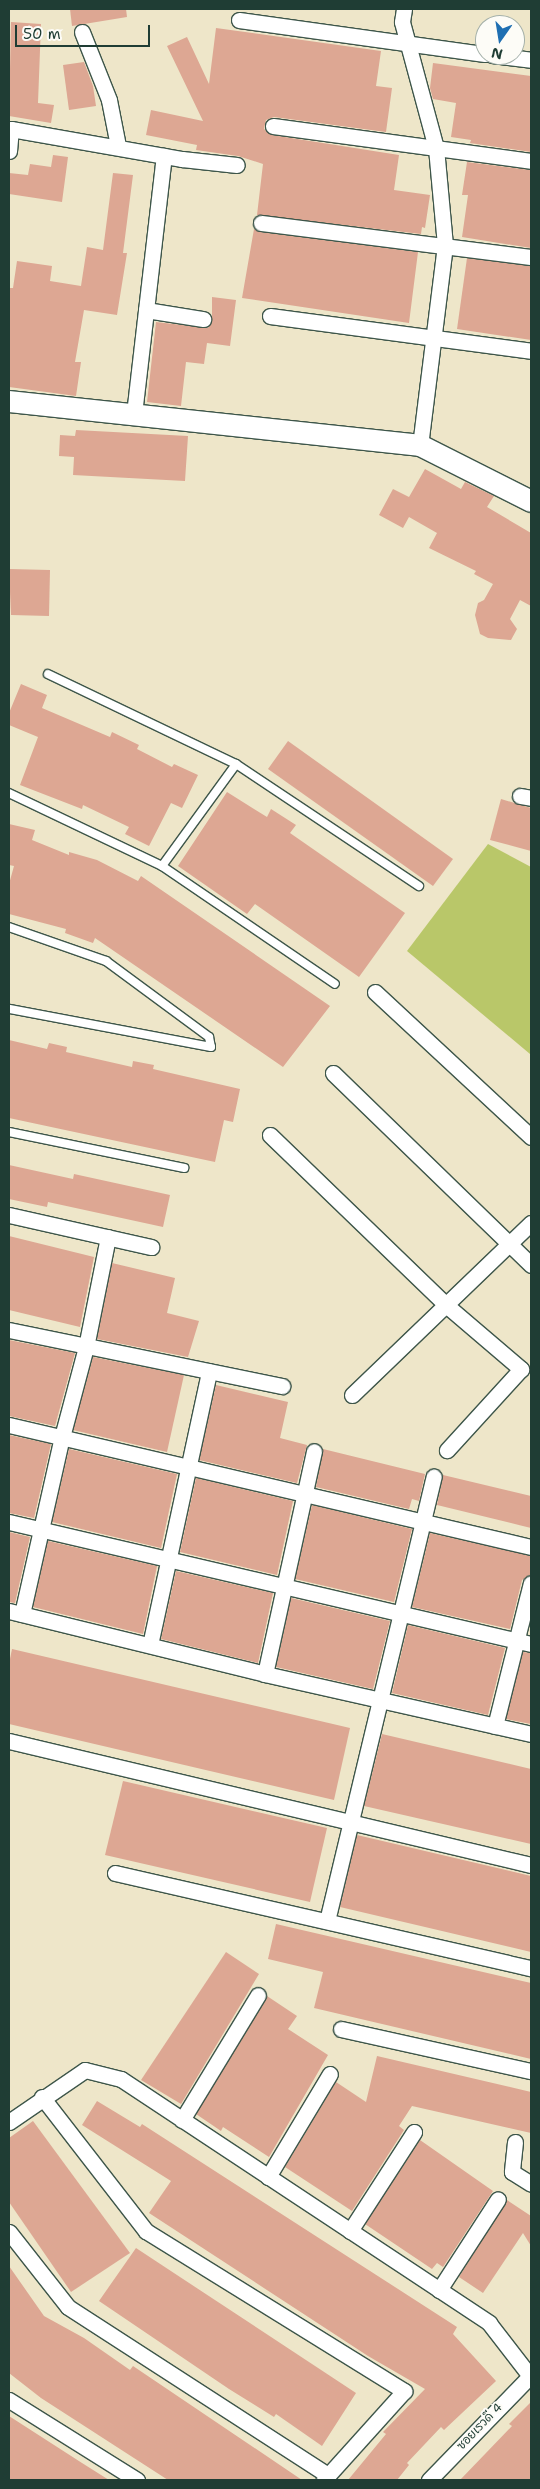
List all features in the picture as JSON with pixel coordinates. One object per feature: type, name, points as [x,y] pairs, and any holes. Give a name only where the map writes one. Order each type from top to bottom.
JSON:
[{"type":"street","points":[[404,9],[402,22],[436,148],[445,245],[420,445]]},
{"type":"street","points":[[239,20],[475,53]]},
{"type":"street","points":[[82,32],[109,100],[118,146]]},
{"type":"street","points":[[273,126],[531,161]]},
{"type":"street","points":[[9,151],[11,130],[118,146],[164,156],[238,165]]},
{"type":"street","points":[[134,414],[164,156]]},
{"type":"street","points":[[261,223],[531,257]]},
{"type":"street","points":[[146,310],[203,319]]},
{"type":"street","points":[[270,316],[433,336],[531,352]]},
{"type":"street","points":[[9,401],[420,445],[531,501]]},
{"type":"street","points":[[375,992],[531,1136]]},
{"type":"street","points":[[333,1073],[531,1265]]},
{"type":"street","points":[[270,1136],[446,1305],[521,1369],[447,1450]]},
{"type":"street","points":[[9,1215],[151,1247]]},
{"type":"street","points":[[352,1396],[531,1223]]},
{"type":"street","points":[[108,1238],[86,1346],[40,1529],[16,1612],[265,1674],[531,1734]]},
{"type":"street","points":[[9,1330],[282,1386]]},
{"type":"street","points":[[150,1645],[210,1371]]},
{"type":"street","points":[[9,1425],[531,1547]]},
{"type":"street","points":[[265,1674],[314,1451]]},
{"type":"street","points":[[327,1921],[434,1477]]},
{"type":"street","points":[[9,1522],[524,1642]]},
{"type":"street","points":[[495,1726],[524,1642],[531,1584]]},
{"type":"street","points":[[9,1741],[531,1865]]},
{"type":"street","points":[[115,1873],[531,1968]]},
{"type":"street","points":[[182,2120],[258,1995]]},
{"type":"street","points":[[341,2029],[531,2070]]},
{"type":"street","points":[[9,2122],[42,2097],[85,2070],[121,2079],[489,2323],[531,2375]]},
{"type":"street","points":[[268,2177],[330,2074]]},
{"type":"street","points":[[9,2232],[68,2307],[326,2477],[404,2391],[146,2230],[42,2097]]},
{"type":"street","points":[[350,2231],[414,2132]]},
{"type":"street","points":[[515,2142],[512,2172],[531,2184]]},
{"type":"street","points":[[439,2290],[498,2198]]},
{"type":"street","name":"ซอยเรวดี 4","points":[[429,2480],[531,2375]]},
{"type":"street","points":[[9,2400],[137,2480]]},
{"type":"lane","points":[[48,674],[236,764],[420,886]]},
{"type":"lane","points":[[162,866],[236,764]]},
{"type":"lane","points":[[9,793],[162,866],[335,984]]},
{"type":"lane","points":[[9,927],[106,961],[209,1037],[210,1048],[9,1009]]},
{"type":"lane","points":[[9,1132],[184,1168]]},
{"type":"green space","points":[[488,844],[531,867],[530,1054],[407,951]]},
{"type":"building","points":[[70,9],[126,9],[127,17],[72,26]]},
{"type":"building","points":[[11,22],[41,24],[38,103],[54,105],[51,123],[9,116]]},
{"type":"building","points":[[216,28],[381,51],[376,86],[392,88],[386,132],[274,117],[266,120],[264,129],[272,135],[399,155],[394,190],[430,195],[425,228],[422,227],[421,234],[257,215],[263,164],[238,156],[196,150],[197,145],[146,135],[151,110],[203,121],[167,46],[187,37],[209,84]]},
{"type":"building","points":[[84,62],[93,86],[96,106],[69,110],[63,65]]},
{"type":"building","points":[[433,63],[531,76],[531,152],[470,143],[471,140],[451,137],[456,103],[433,99],[430,88]]},
{"type":"building","points":[[53,155],[68,157],[62,202],[9,194],[9,173],[28,175],[30,164],[51,167]]},
{"type":"building","points":[[467,162],[531,170],[531,248],[462,237],[468,195],[462,195]]},
{"type":"building","points":[[113,173],[133,175],[123,253],[127,253],[117,315],[84,310],[75,362],[81,362],[76,396],[9,387],[9,288],[13,288],[17,261],[52,266],[50,281],[81,286],[87,247],[103,250]]},
{"type":"building","points":[[254,229],[260,232],[418,252],[409,323],[242,298]]},
{"type":"building","points":[[467,258],[531,266],[531,340],[457,329]]},
{"type":"building","points":[[212,297],[236,300],[230,346],[207,343],[204,364],[186,362],[181,406],[147,402],[156,322],[208,328],[212,320]]},
{"type":"building","points":[[76,430],[188,436],[185,481],[73,475],[74,457],[59,456],[60,435],[75,436]]},
{"type":"building","points":[[425,469],[461,489],[465,482],[494,496],[487,507],[531,533],[531,606],[520,600],[510,619],[517,629],[511,640],[488,638],[480,634],[475,615],[478,603],[484,600],[493,584],[474,574],[476,571],[429,548],[437,533],[409,517],[403,528],[379,515],[393,489],[409,497]]},
{"type":"building","points":[[9,569],[50,570],[49,616],[11,615]]},
{"type":"building","points":[[21,684],[47,695],[42,708],[110,737],[112,732],[139,745],[137,749],[172,767],[174,764],[198,775],[182,808],[171,803],[149,846],[125,834],[129,827],[83,805],[82,809],[20,785],[38,737],[9,725],[9,713]]},
{"type":"building","points":[[288,741],[453,859],[433,886],[268,769]]},
{"type":"building","points":[[227,792],[267,817],[271,809],[296,825],[290,833],[405,913],[359,977],[255,904],[247,914],[178,866]]},
{"type":"building","points":[[501,799],[531,808],[531,851],[490,840]]},
{"type":"building","points":[[9,824],[35,830],[32,840],[69,855],[69,852],[97,860],[138,881],[141,876],[330,1006],[283,1067],[95,938],[93,943],[65,933],[66,929],[9,914],[9,884],[14,866],[9,865]]},
{"type":"building","points":[[9,1040],[47,1049],[49,1043],[67,1047],[66,1052],[132,1067],[133,1061],[154,1065],[153,1069],[240,1089],[233,1122],[224,1120],[215,1162],[9,1118]]},
{"type":"building","points":[[9,1165],[73,1179],[74,1174],[170,1195],[163,1227],[48,1202],[47,1207],[9,1199]]},
{"type":"building","points":[[9,1236],[94,1257],[80,1327],[9,1310]]},
{"type":"building","points":[[112,1263],[175,1278],[167,1313],[199,1321],[188,1357],[97,1339]]},
{"type":"building","points":[[9,1340],[75,1353],[55,1426],[9,1416]]},
{"type":"building","points":[[93,1357],[184,1375],[167,1452],[73,1430]]},
{"type":"building","points":[[216,1385],[288,1402],[280,1438],[307,1445],[297,1483],[199,1460]]},
{"type":"building","points":[[9,1435],[51,1444],[34,1518],[9,1513]]},
{"type":"building","points":[[69,1449],[177,1474],[161,1548],[52,1522]]},
{"type":"building","points":[[323,1449],[425,1474],[419,1501],[412,1499],[409,1509],[316,1487]]},
{"type":"building","points":[[443,1475],[531,1496],[531,1528],[437,1505]]},
{"type":"building","points":[[196,1478],[293,1501],[277,1575],[180,1552]]},
{"type":"building","points":[[312,1505],[412,1529],[394,1602],[295,1579]]},
{"type":"building","points":[[9,1532],[30,1537],[15,1603],[9,1602]]},
{"type":"building","points":[[430,1533],[531,1556],[531,1574],[522,1580],[510,1629],[412,1607]]},
{"type":"building","points":[[48,1541],[157,1566],[143,1634],[33,1607]]},
{"type":"building","points":[[176,1571],[273,1593],[258,1663],[161,1639]]},
{"type":"building","points":[[291,1598],[390,1621],[373,1689],[276,1667]]},
{"type":"building","points":[[408,1625],[505,1648],[488,1715],[392,1693]]},
{"type":"building","points":[[12,1649],[350,1728],[334,1800],[9,1724],[9,1664]]},
{"type":"building","points":[[523,1652],[531,1653],[531,1724],[506,1719]]},
{"type":"building","points":[[382,1734],[531,1769],[531,1844],[364,1806]]},
{"type":"building","points":[[123,1781],[327,1828],[310,1902],[105,1855]]},
{"type":"building","points":[[357,1835],[531,1876],[531,1952],[340,1907]]},
{"type":"building","points":[[276,1924],[531,1983],[531,2059],[314,2008],[323,1972],[268,1959]]},
{"type":"building","points":[[226,1952],[259,1974],[181,2104],[141,2080]]},
{"type":"building","points":[[267,1996],[297,2016],[288,2029],[328,2055],[269,2157],[223,2127],[221,2131],[196,2114]]},
{"type":"building","points":[[377,2056],[531,2092],[531,2133],[412,2106],[399,2126],[404,2130],[352,2211],[285,2167],[336,2082],[366,2102]]},
{"type":"building","points":[[97,2101],[140,2127],[142,2124],[457,2327],[453,2334],[496,2381],[444,2430],[441,2427],[407,2463],[409,2465],[397,2480],[348,2480],[386,2434],[383,2432],[425,2389],[368,2356],[149,2213],[171,2181],[82,2125]]},
{"type":"building","points":[[33,2121],[130,2253],[71,2292],[9,2202],[9,2138]]},
{"type":"building","points":[[420,2140],[493,2191],[443,2267],[437,2263],[432,2269],[365,2224]]},
{"type":"building","points":[[507,2200],[531,2216],[531,2246],[523,2233],[483,2293],[459,2277]]},
{"type":"building","points":[[136,2248],[356,2393],[322,2446],[276,2414],[274,2417],[229,2389],[99,2301]]},
{"type":"building","points":[[9,2266],[44,2316],[84,2338],[130,2370],[133,2366],[302,2480],[168,2480],[41,2398],[9,2373]]},
{"type":"building","points":[[531,2402],[531,2480],[460,2480],[512,2426],[509,2424]]},
{"type":"building","points":[[9,2416],[82,2463],[109,2480],[9,2480]]}]
